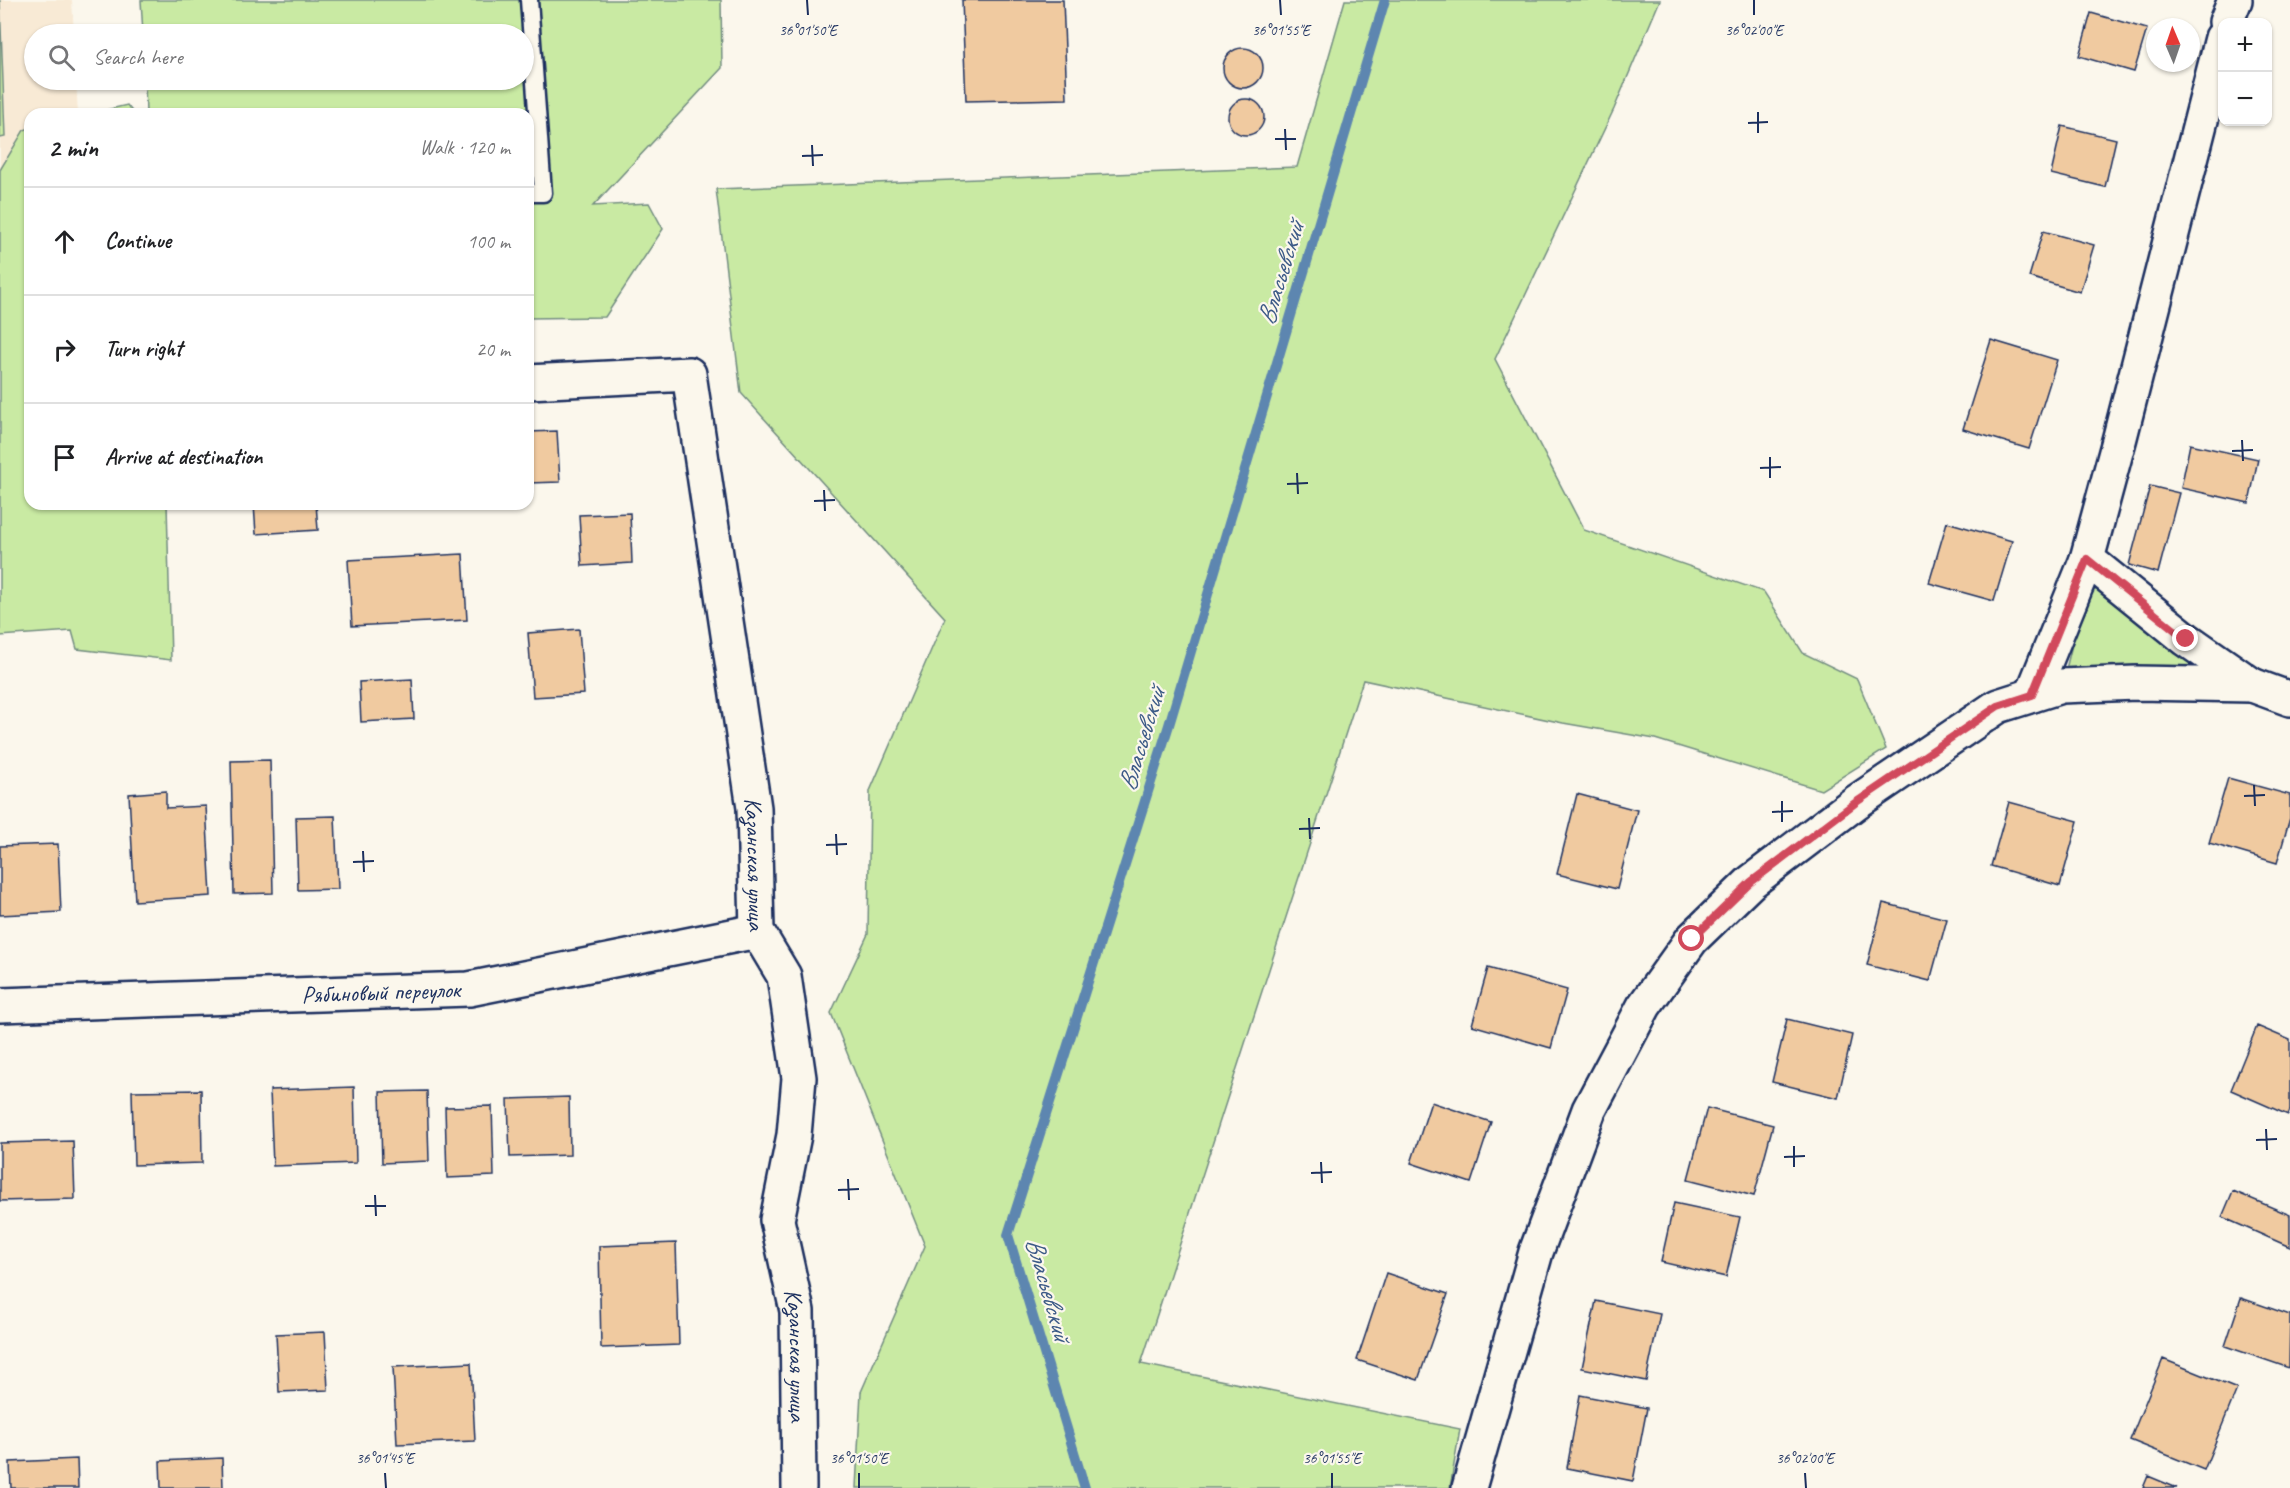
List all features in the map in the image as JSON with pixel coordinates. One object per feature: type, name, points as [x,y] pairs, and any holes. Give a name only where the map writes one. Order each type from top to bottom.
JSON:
[{"type":"street","points":[[2228,18],[2235,0]]},
{"type":"street","points":[[2032,695],[2087,559],[2218,57]]},
{"type":"street","name":"Казанская улица","points":[[534,382],[689,374],[754,808],[757,931],[784,976],[798,1078],[794,1135],[777,1220],[797,1311],[799,1488]]},
{"type":"street","points":[[2087,559],[2186,639],[2252,685],[2290,699]]},
{"type":"street","points":[[1469,1488],[1536,1252],[1589,1110],[1644,1006],[1692,939],[1751,882],[1855,803],[1998,706],[2061,686],[2136,683],[2252,685]]},
{"type":"street","name":"Рябиновый переулок","points":[[0,1005],[469,990],[757,931]]},
{"type":"lane","points":[[529,0],[531,24]]},
{"type":"lane","points":[[534,69],[543,193],[534,193]]},
{"type":"shaded area","points":[[0,0],[72,0],[73,24],[24,24],[24,90],[77,90],[78,108],[24,108],[24,199],[0,200]]},
{"type":"green space","points":[[0,0],[5,137],[0,138]]},
{"type":"green space","points":[[141,0],[721,0],[722,68],[593,206],[649,203],[663,229],[605,317],[534,318],[534,108],[146,108],[145,90],[534,90],[534,24],[142,24]]},
{"type":"green space","points":[[1345,0],[1660,0],[1614,109],[1495,359],[1584,530],[1764,592],[1803,653],[1857,679],[1886,749],[1821,790],[1655,739],[1563,723],[1363,680],[1141,1364],[1460,1429],[1450,1488],[856,1488],[861,1392],[925,1246],[831,1013],[868,934],[870,791],[945,618],[741,393],[716,189],[1297,167]]},
{"type":"green space","points":[[127,105],[129,108],[114,108]]},
{"type":"green space","points":[[24,130],[24,510],[167,510],[171,660],[77,649],[72,631],[0,636],[0,170]]},
{"type":"green space","points":[[2098,589],[2203,661],[2207,672],[2065,673],[2085,593]]},
{"type":"building","points":[[962,0],[1063,0],[1067,99],[966,101]]},
{"type":"building","points":[[2091,13],[2146,29],[2134,72],[2079,56]]},
{"type":"building","points":[[1243,48],[1257,54],[1263,68],[1257,82],[1243,88],[1229,82],[1223,68],[1229,54]]},
{"type":"building","points":[[1246,99],[1259,104],[1264,117],[1259,130],[1246,135],[1233,130],[1228,117],[1233,104]]},
{"type":"building","points":[[2062,126],[2116,139],[2105,187],[2051,174]]},
{"type":"building","points":[[2043,231],[2094,245],[2080,292],[2029,277]]},
{"type":"building","points":[[1991,340],[2057,360],[2029,449],[1963,429]]},
{"type":"building","points":[[557,431],[560,482],[534,483],[534,432]]},
{"type":"building","points":[[2190,444],[2258,459],[2249,503],[2181,488]]},
{"type":"building","points":[[2150,486],[2179,493],[2158,573],[2129,565]]},
{"type":"building","points":[[254,510],[316,510],[318,530],[256,534]]},
{"type":"building","points":[[630,513],[632,563],[582,566],[579,515]]},
{"type":"building","points":[[1947,522],[2012,541],[1994,601],[1929,583]]},
{"type":"building","points":[[463,554],[467,620],[352,626],[348,560]]},
{"type":"building","points":[[579,629],[584,694],[533,697],[528,633]]},
{"type":"building","points":[[412,679],[414,719],[361,722],[359,682]]},
{"type":"building","points":[[270,760],[273,893],[234,894],[231,761]]},
{"type":"building","points":[[2228,778],[2290,795],[2290,818],[2277,863],[2209,843]]},
{"type":"building","points":[[166,791],[166,808],[206,806],[211,896],[135,901],[129,794]]},
{"type":"building","points":[[1577,794],[1637,810],[1617,889],[1557,874]]},
{"type":"building","points":[[2009,802],[2078,821],[2060,886],[1991,866]]},
{"type":"building","points":[[335,816],[338,889],[298,890],[296,817]]},
{"type":"building","points":[[58,844],[61,912],[0,915],[0,846]]},
{"type":"building","points":[[1883,903],[1947,919],[1930,981],[1867,965]]},
{"type":"building","points":[[1488,968],[1567,990],[1551,1048],[1472,1025]]},
{"type":"building","points":[[1787,1019],[1852,1035],[1838,1098],[1772,1082]]},
{"type":"building","points":[[2257,1026],[2290,1040],[2290,1110],[2288,1115],[2231,1090]]},
{"type":"building","points":[[354,1087],[356,1163],[273,1166],[270,1090]]},
{"type":"building","points":[[201,1090],[202,1163],[134,1165],[132,1091]]},
{"type":"building","points":[[427,1091],[429,1161],[382,1163],[380,1092]]},
{"type":"building","points":[[569,1097],[570,1155],[510,1157],[508,1099]]},
{"type":"building","points":[[1431,1102],[1491,1122],[1471,1183],[1411,1163]]},
{"type":"building","points":[[492,1106],[494,1176],[447,1178],[445,1107]]},
{"type":"building","points":[[1707,1108],[1773,1125],[1754,1196],[1688,1179]]},
{"type":"building","points":[[73,1141],[75,1199],[0,1201],[0,1143]]},
{"type":"building","points":[[2233,1191],[2290,1215],[2290,1247],[2222,1217]]},
{"type":"building","points":[[1674,1203],[1740,1217],[1726,1277],[1661,1262]]},
{"type":"building","points":[[676,1243],[679,1345],[601,1348],[599,1246]]},
{"type":"building","points":[[1386,1273],[1448,1294],[1418,1380],[1357,1360]]},
{"type":"building","points":[[2241,1298],[2290,1315],[2289,1368],[2225,1346]]},
{"type":"building","points":[[1596,1301],[1660,1314],[1646,1381],[1582,1368]]},
{"type":"building","points":[[325,1332],[328,1390],[279,1392],[276,1334]]},
{"type":"building","points":[[2163,1359],[2237,1389],[2204,1470],[2130,1440]]},
{"type":"building","points":[[471,1363],[475,1441],[397,1444],[393,1367]]},
{"type":"building","points":[[1580,1395],[1647,1408],[1633,1481],[1567,1468]]},
{"type":"building","points":[[222,1458],[223,1488],[161,1488],[160,1461]]},
{"type":"building","points":[[77,1459],[78,1488],[11,1488],[10,1462]]},
{"type":"building","points":[[2148,1476],[2177,1488],[2143,1488]]},
{"type":"waterway","name":"Власьевский","points":[[1085,1488],[1008,1235],[1169,725],[1385,0]]},
{"type":"route","points":[[1692,939],[1751,882],[1855,803],[1998,706],[2032,695],[2087,559],[2186,639]]}]
